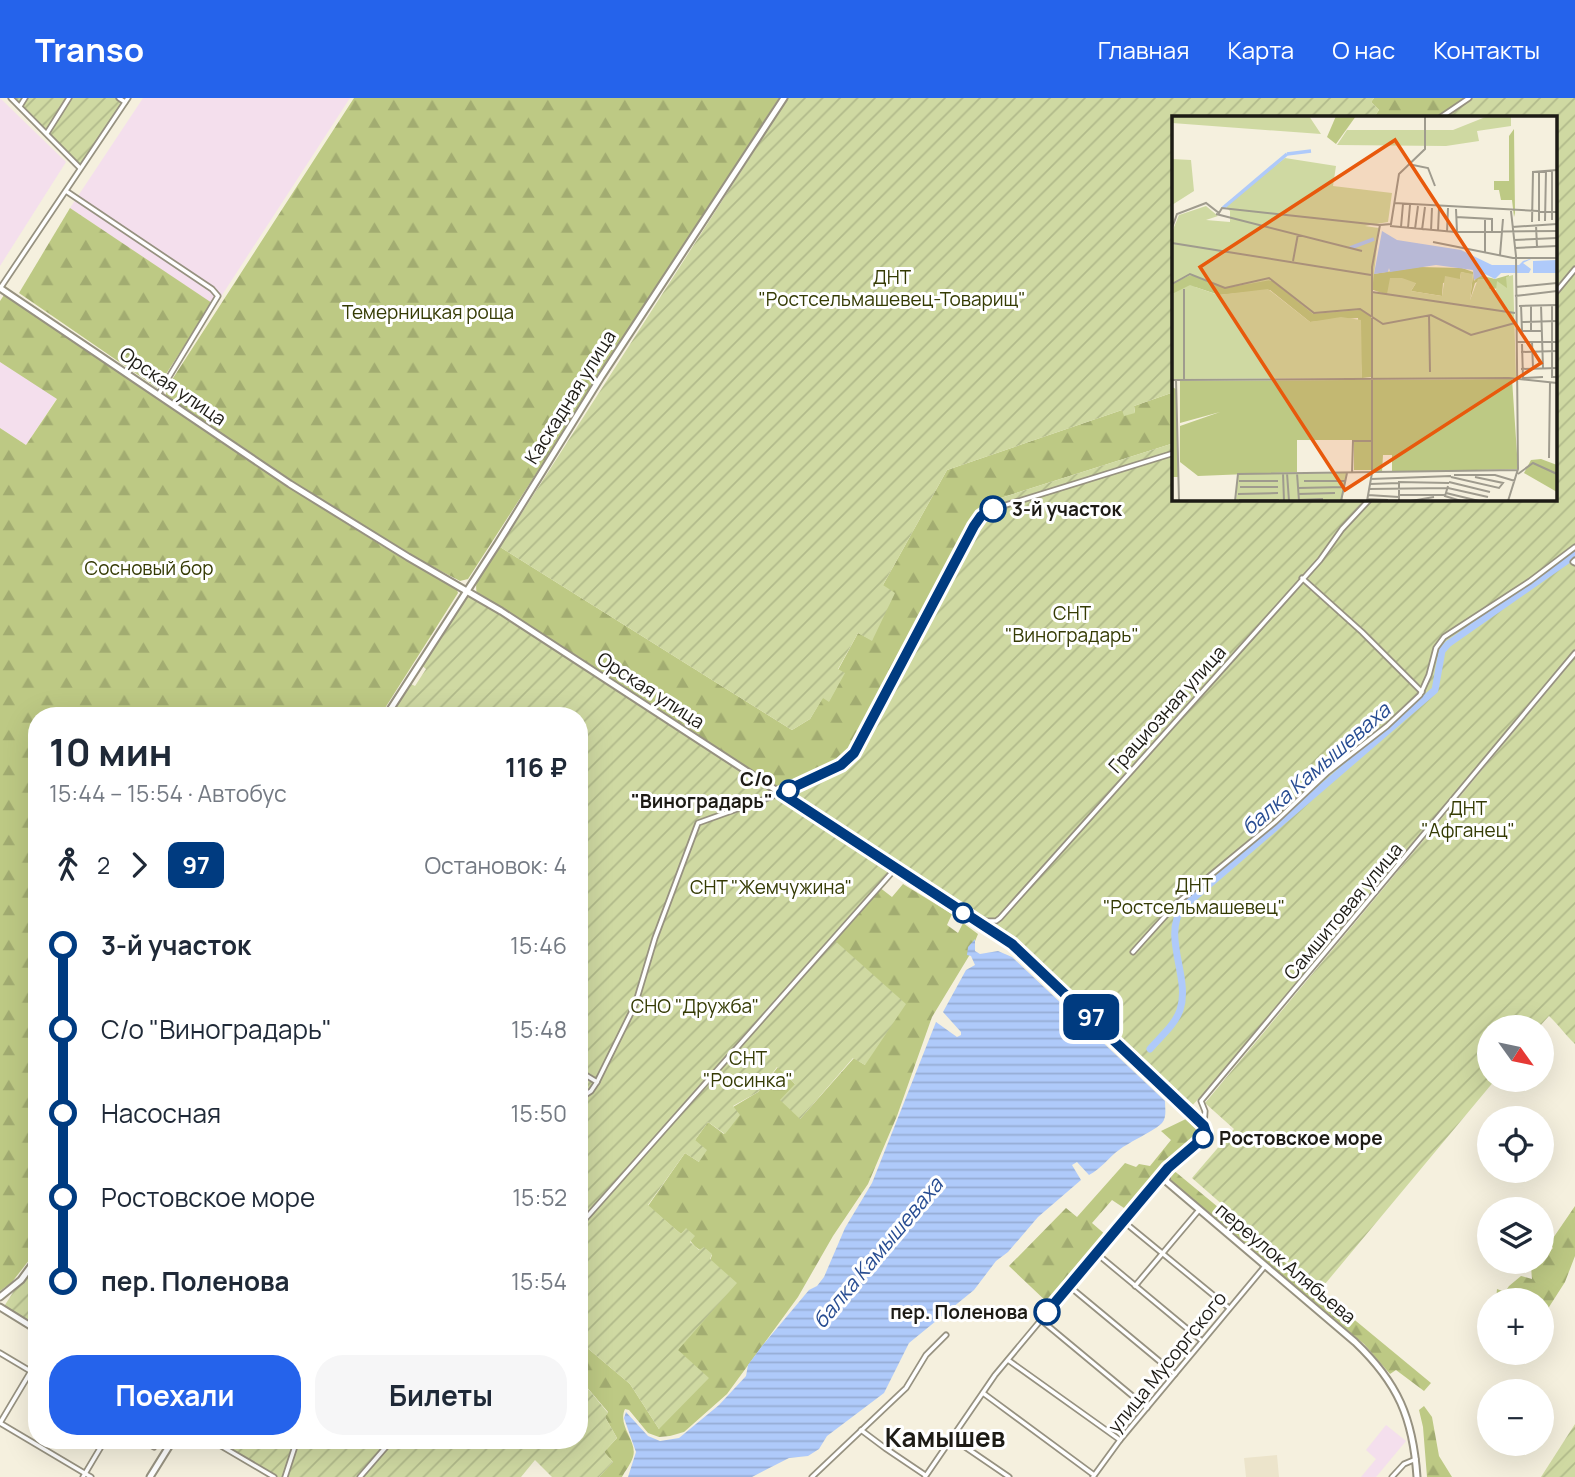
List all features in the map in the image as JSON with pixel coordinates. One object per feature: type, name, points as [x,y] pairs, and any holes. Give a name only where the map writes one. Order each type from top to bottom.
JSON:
[{"type":"main road","name":"Каскадная улица","points":[[392,707],[600,377],[784,98]]},
{"type":"main road","name":"Орская улица","points":[[0,289],[299,490],[408,558],[466,590],[1012,944],[1204,1126]]},
{"type":"main road","points":[[1168,1168],[1203,1138],[1206,1132],[1204,1126]]},
{"type":"main road","name":"переулок Алябьева","points":[[1168,1168],[1166,1179],[1169,1185],[1355,1342],[1391,1383],[1407,1415],[1417,1477]]},
{"type":"main road","points":[[0,1297],[21,1280],[28,1270]]},
{"type":"main road","points":[[0,1307],[28,1324]]},
{"type":"main road","points":[[150,1477],[167,1449]]},
{"type":"street","points":[[12,98],[80,169]]},
{"type":"street","points":[[20,106],[25,98]]},
{"type":"street","points":[[47,133],[69,98]]},
{"type":"street","points":[[0,289],[126,100],[119,98]]},
{"type":"street","points":[[1442,116],[1469,98]]},
{"type":"street","points":[[66,191],[218,296],[158,395]]},
{"type":"street","points":[[1558,290],[1575,269]]},
{"type":"street","points":[[588,1093],[597,1082],[635,1005],[655,938],[698,822],[781,793],[841,765],[854,753],[981,516],[993,509],[1172,454]]},
{"type":"street","name":"Грациозная улица","points":[[975,920],[996,921],[1000,918],[1369,500]]},
{"type":"street","points":[[1133,951],[1177,902],[1275,822],[1328,772],[1387,726],[1422,692],[1436,648],[1444,638],[1530,581],[1575,547]]},
{"type":"street","points":[[1302,578],[1362,632],[1422,692]]},
{"type":"street","name":"Самшитовая улица","points":[[1204,1126],[1205,1111],[1201,1101],[1575,653]]},
{"type":"street","points":[[588,1216],[895,869]]},
{"type":"street","points":[[588,1076],[597,1082]]},
{"type":"street","points":[[861,1430],[925,1476],[1008,1360],[1168,1168]]},
{"type":"street","points":[[1135,1286],[1199,1210]]},
{"type":"street","points":[[1123,1220],[1229,1308]]},
{"type":"street","points":[[1096,1253],[1202,1341]]},
{"type":"street","name":"улица Мусоргского","points":[[1094,1476],[1265,1265]]},
{"type":"street","points":[[1069,1286],[1175,1374]]},
{"type":"street","points":[[1041,1320],[1147,1409]]},
{"type":"street","points":[[812,1477],[906,1388],[926,1354],[946,1335]]},
{"type":"street","points":[[0,1353],[28,1369]]},
{"type":"street","points":[[1008,1360],[1121,1440]]},
{"type":"street","points":[[28,1376],[0,1423],[28,1440]]},
{"type":"street","points":[[983,1393],[1094,1476]]},
{"type":"street","points":[[952,1438],[1009,1477]]},
{"type":"street","points":[[42,1449],[91,1477]]},
{"type":"street","points":[[84,1475],[100,1449]]},
{"type":"street","points":[[226,1449],[274,1477]]},
{"type":"street","points":[[285,1477],[294,1449]]},
{"type":"street","points":[[360,1477],[384,1449]]},
{"type":"street","points":[[1392,1477],[1404,1464],[1416,1459]]},
{"type":"shaded area","points":[[0,98],[66,162],[0,266]]},
{"type":"shaded area","points":[[143,98],[350,98],[215,306],[70,208]]},
{"type":"shaded area","points":[[0,362],[57,398],[26,445],[0,428]]},
{"type":"shaded area","points":[[1386,1425],[1406,1441],[1376,1477],[1361,1477],[1376,1459],[1366,1450]]},
{"type":"shaded area","points":[[1277,1455],[1279,1477],[1246,1477],[1244,1458]]},
{"type":"green space","points":[[11,98],[120,98],[124,101],[80,166]]},
{"type":"green space","name":"Темерницкая роща","points":[[354,98],[779,98],[468,579],[460,581],[347,517],[166,398],[166,389]]},
{"type":"green space","name":"ДНТ \"Ростсельмашевец-Товарищ\"","points":[[788,98],[1374,98],[1371,102],[1379,110],[1375,116],[1172,116],[1172,393],[1134,406],[1135,413],[1124,416],[1122,410],[947,470],[883,585],[895,593],[872,641],[858,633],[838,669],[845,673],[829,702],[823,698],[810,719],[792,730],[500,547]]},
{"type":"green space","points":[[1374,98],[1465,98],[1438,116],[1375,116],[1379,110],[1371,102]]},
{"type":"green space","points":[[1465,98],[1575,98],[1575,650],[1189,1109],[1017,946],[778,789],[833,767],[850,755],[966,529],[977,512],[991,501],[1172,444],[1172,500],[1558,500],[1558,116],[1438,116]]},
{"type":"green space","points":[[70,208],[212,303],[157,388],[19,293]]},
{"type":"green space","name":"Сосновый бор","points":[[4,295],[327,511],[384,547],[456,586],[458,593],[386,707],[28,707],[28,1262],[12,1282],[0,1291],[0,428],[26,445],[57,399],[0,362],[0,301]]},
{"type":"green space","points":[[1172,393],[1172,444],[991,501],[977,512],[850,755],[833,767],[778,789],[754,776],[477,594],[479,575],[500,547],[792,730],[810,719],[823,697],[829,701],[844,673],[838,670],[858,633],[872,640],[883,585],[947,470],[1122,410],[1135,412],[1134,406]]},
{"type":"green space","points":[[465,595],[472,596],[777,791],[749,802],[751,809],[762,805],[760,802],[774,796],[777,798],[779,795],[894,870],[833,939],[906,1004],[865,1065],[853,1058],[800,1119],[780,1100],[795,1084],[777,1067],[758,1092],[733,1106],[740,1115],[725,1134],[708,1122],[695,1140],[707,1150],[699,1162],[685,1153],[648,1205],[681,1234],[686,1228],[695,1236],[690,1242],[699,1250],[704,1247],[712,1254],[710,1259],[737,1283],[678,1350],[709,1378],[659,1429],[630,1384],[588,1349],[588,707],[392,707],[407,682],[415,686],[426,669],[420,664]]},
{"type":"green space","name":"ДНТ \"Афганец\"","points":[[1575,658],[1575,1044],[1554,1021],[1554,1015],[1477,1015],[1477,1092],[1485,1092],[1320,1290],[1192,1178],[1234,1129],[1205,1103]]},
{"type":"green space","points":[[903,884],[952,914],[947,925],[958,933],[963,923],[978,934],[969,956],[932,1017],[897,1116],[868,1184],[833,1236],[798,1297],[727,1394],[684,1432],[670,1436],[659,1437],[648,1433],[629,1410],[625,1409],[625,1427],[634,1451],[632,1460],[622,1477],[599,1477],[613,1462],[604,1452],[617,1438],[605,1417],[608,1412],[588,1389],[588,1349],[630,1384],[659,1429],[678,1350],[712,1255],[695,1246],[686,1229],[681,1234],[648,1206],[685,1153],[699,1162],[695,1140],[708,1122],[724,1134],[733,1107],[758,1092],[778,1067],[795,1084],[800,1119],[854,1058],[865,1065],[832,940],[879,887],[892,897]]},
{"type":"green space","points":[[1188,1118],[1198,1126],[1199,1133],[1165,1165],[1127,1210],[1112,1200],[1092,1223],[1107,1236],[1049,1304],[1009,1266],[1066,1208],[1077,1217],[1125,1163],[1136,1167],[1139,1164],[1150,1166],[1171,1140],[1161,1131]]},
{"type":"green space","points":[[1172,1169],[1431,1383],[1424,1391],[1396,1370],[1390,1374],[1364,1344],[1170,1181],[1169,1173]]},
{"type":"green space","points":[[1575,1206],[1575,1256],[1565,1282],[1554,1299],[1554,1288],[1508,1288],[1521,1276],[1532,1279],[1532,1274],[1554,1274],[1554,1237]]},
{"type":"green space","points":[[28,1269],[28,1323],[3,1308]]},
{"type":"green space","points":[[588,1389],[608,1413],[605,1417],[617,1438],[604,1452],[613,1462],[599,1477],[552,1477],[535,1460],[521,1477],[275,1477],[230,1449],[588,1449]]},
{"type":"green space","points":[[1424,1406],[1432,1417],[1439,1456],[1452,1477],[1427,1477],[1419,1410]]},
{"type":"green space","points":[[1575,1424],[1575,1477],[1541,1477]]},
{"type":"water","name":"Ростовское море","points":[[975,939],[975,951],[980,954],[998,951],[1012,957],[1165,1101],[1164,1121],[1119,1150],[1089,1175],[1077,1162],[1072,1165],[1081,1180],[1038,1217],[1008,1252],[996,1261],[974,1290],[909,1343],[884,1393],[827,1436],[819,1449],[808,1456],[789,1458],[752,1477],[628,1477],[636,1452],[624,1418],[626,1412],[648,1436],[660,1441],[679,1438],[719,1405],[746,1376],[748,1365],[762,1346],[809,1290],[817,1286],[824,1277],[845,1228],[872,1183],[936,1022],[957,1037],[961,1035],[943,1012],[966,970],[975,965],[971,956],[967,955],[968,947]]},
{"type":"waterway","name":"балка Камышеваха","points":[[1150,1049],[1171,1026],[1180,1010],[1182,984],[1175,931],[1177,918],[1183,907],[1435,690],[1442,651],[1448,644],[1575,555]]},
{"type":"bus line","name":"97","points":[[993,509],[981,516],[974,526],[849,760],[781,793],[1012,944],[1204,1126],[1206,1132],[1203,1138],[1168,1168],[1047,1312]]},
{"type":"place","name":"3-й участок","points":[[993,509]]},
{"type":"place","name":"С/о \"Виноградарь\"","points":[[789,790]]},
{"type":"place","name":"Ростовское море","points":[[1203,1138]]},
{"type":"place","name":"пер. Поленова","points":[[1047,1312]]},
{"type":"district","name":"Камышев","points":[[945,1438]]},
{"type":"park label","name":"СНТ \"Виноградарь\"","points":[[1072,624]]},
{"type":"park label","name":"СНТ \"Жемчужина\"","points":[[771,887]]},
{"type":"park label","name":"ДНТ \"Ростсельмашевец\"","points":[[1194,896]]},
{"type":"park label","name":"СНО \"Дружба\"","points":[[695,1006]]},
{"type":"park label","name":"СНТ \"Росинка\"","points":[[748,1069]]}]
